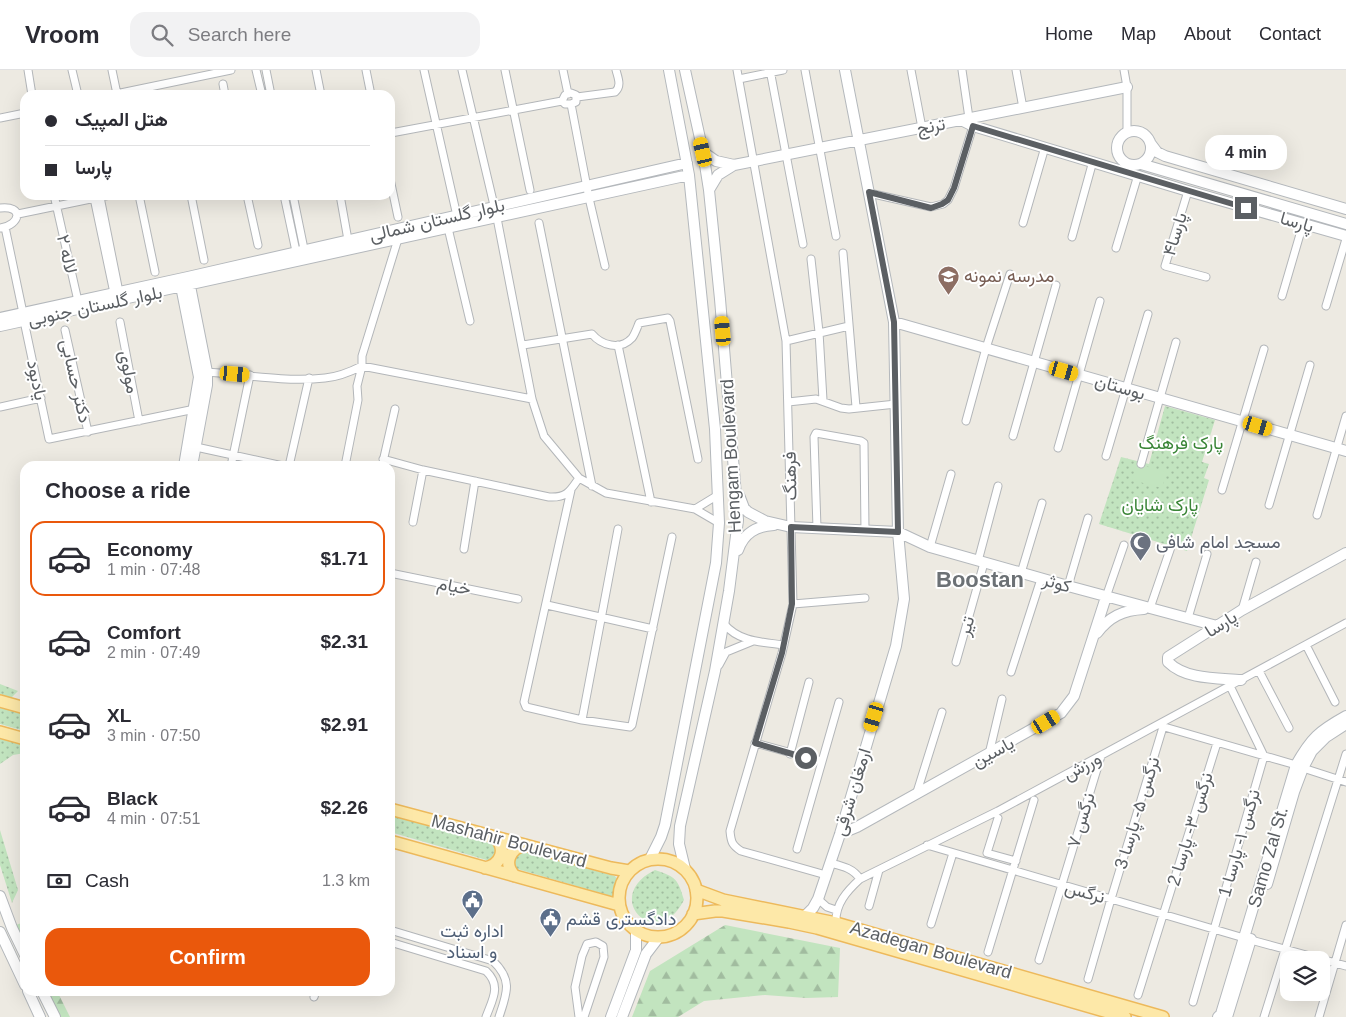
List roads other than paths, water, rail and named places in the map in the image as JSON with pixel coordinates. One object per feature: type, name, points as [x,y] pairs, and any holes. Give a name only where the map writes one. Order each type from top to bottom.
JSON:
[{"type":"main road","points":[[0,701],[20,707]]},
{"type":"main road","points":[[0,732],[20,738]]},
{"type":"main road","name":"Mashahir Boulevard","points":[[395,810],[611,868],[629,871]]},
{"type":"main road","points":[[485,868],[495,864],[501,856],[501,846],[495,837]]},
{"type":"main road","name":"Mashahir Boulevard","points":[[395,842],[619,905]]},
{"type":"main road","points":[[515,876],[509,868],[509,858],[515,849],[525,845]]},
{"type":"main road","points":[[650,859],[669,860],[684,869],[692,878],[697,902],[693,914],[686,924],[677,932],[659,937],[647,936],[627,922],[619,905],[620,887],[629,871],[639,863],[650,859]]},
{"type":"main road","name":"Azadegan Boulevard","points":[[696,890],[723,900],[836,922],[1114,1008],[1125,1017]]},
{"type":"main road","name":"Azadegan Boulevard","points":[[693,914],[723,911],[808,926],[1114,1008],[1163,1017]]},
{"type":"street","points":[[28,70],[31,90]]},
{"type":"street","points":[[72,70],[77,90]]},
{"type":"street","points":[[112,70],[114,90]]},
{"type":"street","points":[[256,70],[261,90]]},
{"type":"street","points":[[266,70],[270,90]]},
{"type":"street","points":[[316,70],[320,90]]},
{"type":"street","points":[[366,70],[370,90]]},
{"type":"street","points":[[424,70],[457,216]]},
{"type":"street","points":[[462,70],[497,218],[532,399],[544,436],[579,478],[606,493],[695,509],[719,523]]},
{"type":"street","points":[[505,70],[530,190]]},
{"type":"street","points":[[563,70],[568,94]]},
{"type":"street","points":[[562,101],[563,97],[568,94],[574,94],[577,97],[614,92],[618,89],[619,84],[616,70]]},
{"type":"street","name":"Hengam Boulevard","points":[[650,859],[665,825],[680,752],[716,563],[719,523],[715,429],[689,175],[669,70]]},
{"type":"street","name":"Hengam Boulevard","points":[[684,70],[703,152],[708,190],[724,347],[738,520],[724,624],[679,835],[684,869]]},
{"type":"street","name":"فرهنگ","points":[[737,70],[786,341],[792,604],[784,645],[730,831],[731,842],[741,851],[826,875]]},
{"type":"street","points":[[739,79],[770,71],[783,70]]},
{"type":"street","points":[[805,70],[836,236]]},
{"type":"street","name":"ارمغان شرقی","points":[[805,916],[818,899],[840,834],[896,646],[904,599],[898,532],[894,322],[845,70]]},
{"type":"street","points":[[911,70],[922,128]]},
{"type":"street","points":[[869,192],[931,208],[948,200],[954,188],[968,121],[962,70]]},
{"type":"street","points":[[1016,70],[1023,108]]},
{"type":"street","points":[[1124,70],[1127,87],[1127,132]]},
{"type":"street","points":[[133,90],[225,71]]},
{"type":"street","points":[[770,71],[803,244]]},
{"type":"street","points":[[223,84],[224,90]]},
{"type":"street","name":"ترنج","points":[[734,165],[858,140],[968,121],[1127,87]]},
{"type":"street","points":[[395,134],[513,109],[562,101],[565,104],[571,104],[576,102],[577,97]]},
{"type":"street","points":[[571,104],[586,185],[606,266]]},
{"type":"street","points":[[0,118],[20,114]]},
{"type":"street","name":"پارسا","points":[[968,121],[1188,191],[1346,237]]},
{"type":"street","points":[[1346,209],[1165,156],[1157,152],[1142,133],[1127,132],[1119,140],[1117,150],[1122,160],[1131,165],[1141,164],[1346,224]]},
{"type":"street","points":[[1141,164],[1150,156],[1151,144]]},
{"type":"street","points":[[1023,223],[1046,147]]},
{"type":"street","points":[[1072,237],[1095,162],[1117,150]]},
{"type":"street","points":[[703,152],[716,161],[734,165]]},
{"type":"street","name":"بلوار گلستان شمالی","points":[[185,282],[385,237],[493,207],[687,163]]},
{"type":"street","points":[[708,190],[718,175],[734,165]]},
{"type":"street","points":[[666,168],[672,173],[670,179]]},
{"type":"street","name":"بلوار گلستان شمالی","points":[[302,256],[348,240],[385,237],[398,239],[689,175]]},
{"type":"street","points":[[1116,248],[1138,175]]},
{"type":"street","name":"پارسا۴","points":[[1188,191],[1165,266],[1206,277]]},
{"type":"street","name":"لاله ۲","points":[[55,200],[78,301]]},
{"type":"street","points":[[18,214],[85,200]]},
{"type":"street","points":[[98,200],[117,297]]},
{"type":"street","points":[[140,200],[154,272]]},
{"type":"street","points":[[192,200],[204,260]]},
{"type":"street","points":[[248,200],[258,245]]},
{"type":"street","points":[[285,200],[302,256]]},
{"type":"street","points":[[294,200],[302,256]]},
{"type":"street","points":[[341,200],[348,240]]},
{"type":"street","points":[[394,200],[398,217]]},
{"type":"street","points":[[0,206],[16,210],[18,214]]},
{"type":"street","points":[[3,227],[16,221],[18,214]]},
{"type":"street","points":[[539,222],[592,486]]},
{"type":"street","points":[[1282,296],[1303,224]]},
{"type":"street","name":"یادبود","points":[[3,227],[24,317],[49,440],[88,432]]},
{"type":"street","points":[[448,228],[470,321]]},
{"type":"street","points":[[1326,306],[1346,237]]},
{"type":"street","points":[[346,461],[358,400],[357,386],[362,366],[362,356],[398,239]]},
{"type":"street","points":[[843,252],[856,407]]},
{"type":"street","points":[[811,259],[824,400]]},
{"type":"street","points":[[966,421],[986,348],[1010,274]]},
{"type":"street","points":[[185,282],[203,373],[199,383],[196,448],[193,461]]},
{"type":"street","name":"بلوار گلستان جنوبی","points":[[0,318],[24,317],[185,282]]},
{"type":"street","points":[[1013,436],[1056,286]]},
{"type":"street","name":"بلوار گلستان جنوبی","points":[[0,326],[78,301],[117,297]]},
{"type":"street","points":[[1058,448],[1100,301]]},
{"type":"street","points":[[1106,456],[1148,314]]},
{"type":"street","points":[[523,345],[592,334],[605,344],[618,344],[628,342],[639,323],[664,318],[670,321],[698,459]]},
{"type":"street","name":"مولوی","points":[[120,322],[139,421]]},
{"type":"street","name":"بوستان","points":[[894,322],[1341,450]]},
{"type":"street","points":[[786,341],[849,326]]},
{"type":"street","name":"دکتر حسابی","points":[[64,330],[88,432]]},
{"type":"street","points":[[1141,464],[1176,342]]},
{"type":"street","points":[[618,344],[650,502]]},
{"type":"street","points":[[707,349],[724,347]]},
{"type":"street","points":[[1222,490],[1264,349]]},
{"type":"street","points":[[1269,505],[1310,365]]},
{"type":"street","points":[[203,373],[280,378],[325,378],[345,374],[362,366],[532,399]]},
{"type":"street","points":[[232,461],[250,375]]},
{"type":"street","points":[[290,461],[309,378]]},
{"type":"street","points":[[0,407],[41,398]]},
{"type":"street","points":[[788,402],[816,399],[824,400],[841,408],[896,404]]},
{"type":"street","points":[[88,432],[199,408]]},
{"type":"street","points":[[185,461],[199,408]]},
{"type":"street","points":[[383,461],[395,409]]},
{"type":"street","points":[[1317,515],[1341,450],[1346,416]]},
{"type":"street","points":[[817,528],[814,437],[816,433],[864,443],[865,531]]},
{"type":"street","points":[[196,448],[258,461]]},
{"type":"street","points":[[395,465],[549,497],[562,496],[571,490]]},
{"type":"street","points":[[413,522],[423,470]]},
{"type":"street","points":[[930,547],[951,474]]},
{"type":"street","points":[[579,478],[571,490],[524,705],[526,707],[582,720],[630,727],[632,725],[672,537]]},
{"type":"street","points":[[464,549],[475,481]]},
{"type":"street","name":"تیر","points":[[956,662],[998,486]]},
{"type":"street","name":"کوثر","points":[[736,487],[744,508],[748,512],[757,518],[780,525],[898,532],[930,547],[1217,626]]},
{"type":"street","points":[[695,509],[718,495]]},
{"type":"street","points":[[1021,573],[1042,503]]},
{"type":"street","points":[[1068,586],[1088,518]]},
{"type":"street","name":"کوثر","points":[[733,564],[744,536],[761,526],[780,525]]},
{"type":"street","points":[[582,720],[618,529]]},
{"type":"street","points":[[1106,597],[1124,545]]},
{"type":"street","points":[[1093,638],[1116,615],[1133,609],[1150,608],[1171,547]]},
{"type":"street","points":[[1188,618],[1207,554]]},
{"type":"street","name":"پارسا","points":[[1241,680],[1206,678],[1188,674],[1172,666],[1168,662],[1168,657],[1242,610],[1346,554]]},
{"type":"street","points":[[1242,610],[1256,562]]},
{"type":"street","name":"خیام","points":[[395,574],[518,599]]},
{"type":"street","points":[[1012,672],[1042,579]]},
{"type":"street","name":"یاسین","points":[[840,834],[857,827],[1061,713],[1074,696],[1106,597]]},
{"type":"street","points":[[792,604],[865,598]]},
{"type":"street","points":[[546,605],[653,629]]},
{"type":"street","name":"ورزش","points":[[836,910],[860,879],[998,811],[1161,726],[1346,623]]},
{"type":"street","points":[[724,624],[730,632],[754,641],[784,645]]},
{"type":"street","points":[[715,672],[726,652],[754,641]]},
{"type":"street","points":[[1306,645],[1335,702]]},
{"type":"street","points":[[1258,671],[1288,728]]},
{"type":"street","points":[[790,754],[809,682]]},
{"type":"street","points":[[1230,686],[1264,756]]},
{"type":"street","points":[[989,754],[1002,699]]},
{"type":"street","points":[[797,849],[839,702]]},
{"type":"street","points":[[917,792],[942,712]]},
{"type":"street","name":"Samo Zal St.","points":[[1218,1017],[1221,1014],[1247,939],[1294,792],[1299,766],[1306,748],[1321,730],[1346,716]]},
{"type":"street","name":"Samo Zal St.","points":[[1299,766],[1326,736],[1346,724]]},
{"type":"street","points":[[1161,726],[1299,766],[1346,782]]},
{"type":"street","name":"نرگس ۵- پارسا 3","points":[[1088,979],[1161,726]]},
{"type":"street","points":[[755,743],[821,762]]},
{"type":"street","name":"نرگس ۳- پارسا 2","points":[[1138,995],[1216,743]]},
{"type":"street","points":[[680,752],[696,755]]},
{"type":"street","points":[[1264,1017],[1346,754]]},
{"type":"street","name":"نرگس ۷","points":[[1040,960],[1101,756]]},
{"type":"street","name":"نرگس ۱- پارسا 1","points":[[1193,1002],[1264,756]]},
{"type":"street","points":[[988,952],[1034,800]]},
{"type":"street","points":[[998,818],[987,853],[1016,861]]},
{"type":"street","name":"نرگس","points":[[927,845],[1214,930],[1346,966]]},
{"type":"street","points":[[931,924],[953,853]]},
{"type":"street","points":[[830,863],[847,867],[860,879]]},
{"type":"street","points":[[869,906],[879,870]]},
{"type":"street","points":[[0,896],[20,945]]},
{"type":"street","points":[[818,899],[836,910],[836,922]]},
{"type":"street","points":[[1319,1017],[1346,925]]},
{"type":"street","points":[[612,1017],[636,950],[636,930]]},
{"type":"street","points":[[0,932],[20,974]]},
{"type":"street","points":[[395,932],[493,961],[502,970],[507,982],[506,995],[499,1017]]},
{"type":"street","points":[[622,1017],[646,954],[659,937]]},
{"type":"street","name":"Samo Zal St.","points":[[1227,1017],[1247,939]]},
{"type":"street","points":[[579,1017],[576,981],[587,944],[596,942],[602,946],[604,957],[584,1017]]},
{"type":"street","points":[[395,944],[486,971],[492,977],[495,984],[486,1017]]},
{"type":"street","points":[[30,996],[40,1017]]},
{"type":"street","points":[[44,996],[55,1017]]},
{"type":"place","name":"مدرسه نمونه","points":[[948,295]]},
{"type":"place","name":"مسجد امام شافی","points":[[1140,561]]},
{"type":"place","name":"اداره ثبت و اسناد","points":[[472,920]]},
{"type":"place","name":"دادگستری قشم","points":[[550,938]]},
{"type":"district","name":"Boostan","points":[[980,579]]},
{"type":"park label","name":"پارک فرهنگ","points":[[1181,443]]},
{"type":"park label","name":"پارک شایان","points":[[1160,505]]}]
